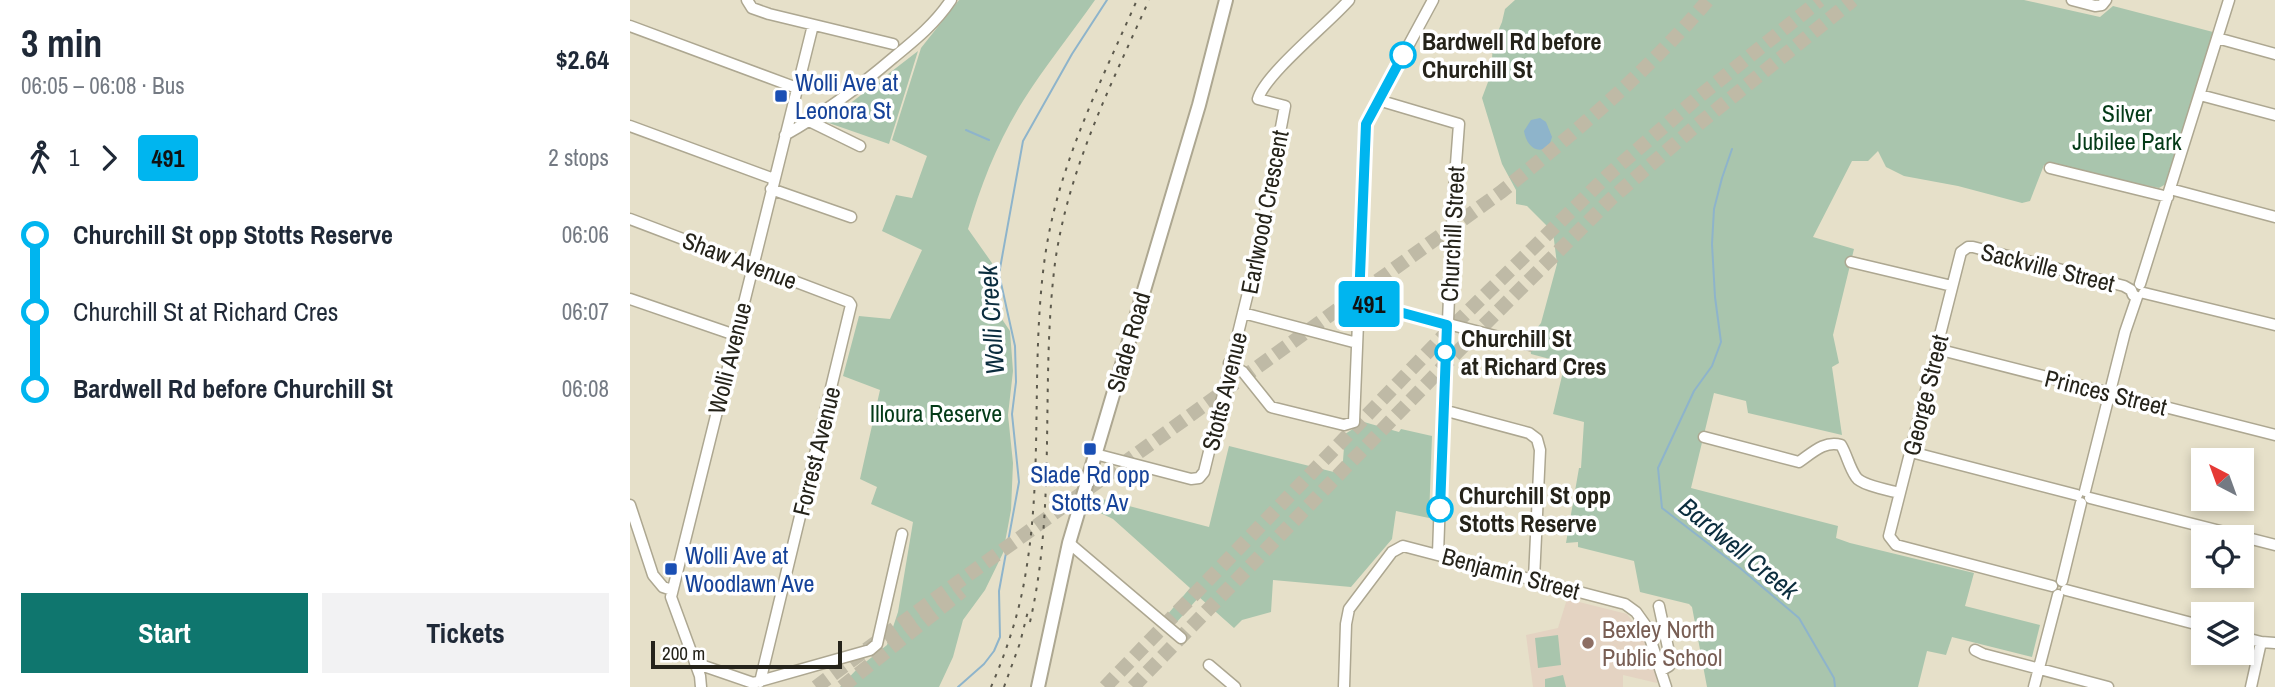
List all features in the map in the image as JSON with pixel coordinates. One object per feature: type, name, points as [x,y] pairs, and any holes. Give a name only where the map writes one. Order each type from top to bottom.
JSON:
[{"type":"main road","name":"Slade Road","points":[[1038,687],[1069,543],[1199,105],[1226,0]]},
{"type":"street","points":[[747,0],[752,8],[769,14],[893,44]]},
{"type":"street","points":[[785,135],[862,85],[920,37],[937,20],[951,0]]},
{"type":"street","name":"Earlwood Crescent","points":[[1243,313],[1256,260],[1285,106],[1258,99],[1259,94],[1273,76],[1349,0]]},
{"type":"street","points":[[1229,363],[1243,372],[1271,407],[1344,425],[1354,422],[1366,124],[1433,0]]},
{"type":"street","points":[[2072,0],[2097,6],[2104,2]]},
{"type":"street","points":[[2034,687],[2138,291],[2229,0]]},
{"type":"street","name":"Wolli Avenue","points":[[701,687],[702,680],[671,601],[672,590],[813,25]]},
{"type":"street","points":[[630,26],[797,88]]},
{"type":"street","points":[[2217,38],[2275,54]]},
{"type":"street","points":[[2200,95],[2275,115]]},
{"type":"street","name":"Churchill Street","points":[[1378,100],[1459,124],[1447,325],[1438,554]]},
{"type":"street","points":[[809,121],[860,146]]},
{"type":"street","points":[[630,126],[851,217]]},
{"type":"street","points":[[2050,168],[2275,217]]},
{"type":"street","name":"Shaw Avenue","points":[[630,219],[849,302]]},
{"type":"street","name":"Sackville Street","points":[[1964,249],[1973,247],[2275,325]]},
{"type":"street","name":"George Street","points":[[1964,249],[1961,252],[1899,493],[1890,530],[1891,541],[1896,545],[2059,588]]},
{"type":"street","points":[[1851,262],[1952,286]]},
{"type":"street","points":[[630,299],[735,335]]},
{"type":"street","points":[[1359,301],[1530,345]]},
{"type":"street","name":"Forrest Avenue","points":[[760,682],[850,310],[849,302]]},
{"type":"street","name":"Stotts Avenue","points":[[1095,454],[1191,479],[1199,478],[1204,472],[1243,313],[1357,343]]},
{"type":"street","name":"Princes Street","points":[[1937,349],[2275,435]]},
{"type":"street","points":[[1443,410],[1530,433],[1538,439],[1534,579]]},
{"type":"street","points":[[1704,438],[1799,462],[1823,445],[1834,443],[1841,445],[1859,481],[1899,493]]},
{"type":"street","points":[[1911,452],[2275,545]]},
{"type":"street","points":[[630,505],[653,575],[663,587],[672,590]]},
{"type":"street","points":[[695,663],[753,683],[870,650],[877,644],[902,534]]},
{"type":"street","points":[[1069,543],[1181,638]]},
{"type":"street","name":"Benjamin Street","points":[[1344,687],[1349,609],[1397,547],[1408,546],[1625,604],[1636,612],[1643,622],[1662,670]]},
{"type":"street","points":[[2059,588],[2191,623]]},
{"type":"street","points":[[1659,606],[1670,657],[1669,666],[1662,670],[1666,687]]},
{"type":"street","points":[[2254,640],[2275,643]]},
{"type":"street","points":[[2251,687],[2261,642]]},
{"type":"street","points":[[1975,650],[2108,687]]},
{"type":"street","points":[[1209,665],[1236,687]]},
{"type":"shaded area","name":"Bexley North Public School","points":[[1567,599],[1627,614],[1653,649],[1657,683],[1623,675],[1623,687],[1533,687],[1526,635],[1558,628]]},
{"type":"green space","name":"Illoura Reserve","points":[[959,0],[1095,0],[1040,75],[1014,116],[991,163],[968,229],[992,263],[991,303],[1010,331],[1013,371],[1008,415],[1013,463],[1011,510],[1003,553],[985,590],[963,620],[953,657],[939,687],[840,687],[887,645],[898,612],[913,522],[871,504],[877,487],[860,479],[880,390],[843,376],[859,316],[890,319],[922,250],[882,231],[896,195],[912,198],[927,156],[892,140],[921,48]]},
{"type":"green space","name":"Silver Jubilee Park","points":[[1515,0],[2024,0],[2100,17],[2113,6],[2213,32],[2166,184],[2159,188],[2044,165],[2030,201],[2022,203],[1958,186],[1904,176],[1886,167],[1878,151],[1868,161],[1852,161],[1813,237],[1854,249],[1833,335],[1839,363],[1832,367],[1842,435],[1748,413],[1746,401],[1714,393],[1691,488],[1838,526],[1836,538],[1850,543],[1974,573],[1965,606],[2040,625],[2032,657],[1952,637],[1946,655],[1927,651],[1918,687],[1707,687],[1692,607],[1640,592],[1634,561],[1578,547],[1578,542],[1566,543],[1581,468],[1584,422],[1553,414],[1565,363],[1531,354],[1529,338],[1541,323],[1557,264],[1553,232],[1527,206],[1516,204],[1516,190],[1502,164],[1482,98],[1491,74],[1493,43],[1505,9]]},
{"type":"green space","points":[[918,51],[889,144],[826,122]]},
{"type":"green space","points":[[1364,422],[1399,432],[1401,429],[1432,436],[1429,518],[1396,511],[1392,539],[1351,587],[1273,580],[1271,612],[1242,620],[1234,628],[1199,597],[1176,623],[1167,615],[1190,588],[1113,519],[1088,507],[1091,496],[1209,527],[1229,446],[1342,474],[1345,434]]},
{"type":"green space","points":[[1558,635],[1561,665],[1538,668],[1535,638]]},
{"type":"green space","points":[[1563,675],[1566,687],[1545,687],[1545,679]]},
{"type":"water","points":[[1540,118],[1546,122],[1552,137],[1549,146],[1540,150],[1529,144],[1524,131],[1531,120]]},
{"type":"waterway","name":"Wolli Creek","points":[[958,687],[984,664],[1000,637],[999,591],[1019,482],[1012,414],[1016,382],[1015,346],[999,274],[1023,141],[1072,54],[1107,0]]},
{"type":"waterway","points":[[966,130],[989,140]]},
{"type":"waterway","name":"Bardwell Creek","points":[[1732,149],[1714,209],[1712,244],[1721,342],[1712,366],[1694,391],[1658,468],[1662,508],[1799,618],[1834,678],[1835,687]]},
{"type":"tunnel","points":[[816,687],[1501,192],[1635,77],[1708,0]]},
{"type":"tunnel","points":[[1105,687],[1450,329],[1608,175],[1696,99],[1820,0]]},
{"type":"tunnel","points":[[1133,687],[1470,339],[1612,198],[1691,130],[1853,0]]},
{"type":"tunnel","points":[[842,687],[962,591]]},
{"type":"railway","points":[[991,687],[1017,616],[1031,533],[1040,302],[1050,229],[1058,195],[1081,129],[1137,0]]},
{"type":"railway","points":[[1030,622],[1043,533],[1051,308],[1061,228],[1080,161],[1149,0]]},
{"type":"railway","points":[[1004,687],[1028,611]]},
{"type":"bus line","name":"491","points":[[1403,55],[1366,124],[1359,301],[1447,325],[1440,509]]},
{"type":"place","name":"Bardwell Rd before Churchill St","points":[[1403,55]]},
{"type":"place","name":"Wolli Ave at Leonora St","points":[[781,96]]},
{"type":"place","name":"Churchill St at Richard Cres","points":[[1445,352]]},
{"type":"place","name":"Slade Rd opp Stotts Av","points":[[1090,449]]},
{"type":"place","name":"Churchill St opp Stotts Reserve","points":[[1440,509]]},
{"type":"place","name":"Wolli Ave at Woodlawn Ave","points":[[671,569]]},
{"type":"place","name":"Bexley North Public School","points":[[1588,643]]}]
